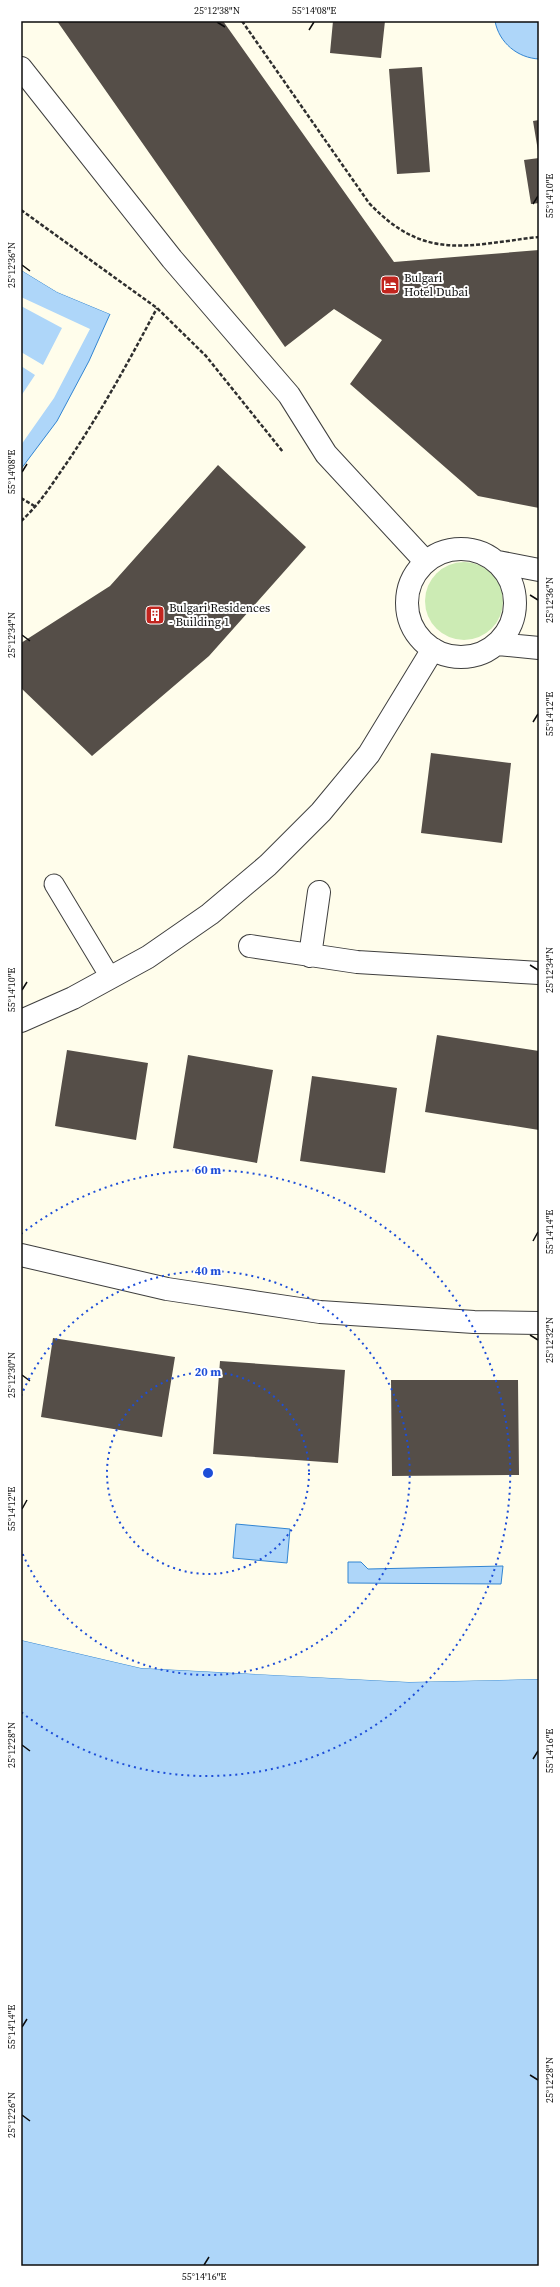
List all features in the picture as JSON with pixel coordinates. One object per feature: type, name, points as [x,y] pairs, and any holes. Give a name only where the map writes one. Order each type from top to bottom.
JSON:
[{"type":"street","points":[[21,68],[172,259],[288,395],[326,454],[425,561]]},
{"type":"street","points":[[462,548],[485,553],[498,562],[509,576],[515,594],[516,612],[510,629],[498,644],[483,654],[466,658],[449,656],[433,649],[419,638],[410,623],[406,606],[409,587],[415,573],[425,561],[439,553],[462,548]]},
{"type":"street","points":[[498,562],[539,570]]},
{"type":"street","points":[[498,644],[539,648]]},
{"type":"street","points":[[21,1021],[73,998],[148,956],[210,914],[268,866],[311,823],[369,754],[433,649]]},
{"type":"street","points":[[310,956],[319,892]]},
{"type":"street","points":[[250,946],[310,956],[439,968],[539,973]]},
{"type":"street","points":[[21,1255],[167,1289],[320,1312],[474,1322],[539,1323]]},
{"type":"lane","points":[[54,884],[110,977]]},
{"type":"path","points":[[242,21],[369,202],[386,220],[405,234],[427,242],[450,246],[539,237]]},
{"type":"path","points":[[21,210],[157,308],[206,356],[283,452]]},
{"type":"path","points":[[21,521],[36,507],[92,424],[120,377],[157,308]]},
{"type":"path","points":[[21,498],[36,507]]},
{"type":"green space","points":[[464,562],[479,565],[492,573],[500,586],[503,601],[500,616],[492,629],[479,637],[464,640],[449,637],[436,629],[428,616],[425,601],[428,586],[436,573],[449,565]]},
{"type":"water","points":[[495,21],[539,21],[539,59],[524,56],[511,48],[501,36]]},
{"type":"water","points":[[21,270],[57,292],[110,314],[89,361],[57,421],[21,469]]},
{"type":"water","points":[[236,1524],[290,1529],[287,1563],[233,1558]]},
{"type":"water","points":[[348,1562],[361,1562],[368,1569],[503,1566],[501,1584],[348,1583]]},
{"type":"water","points":[[21,1640],[141,1668],[409,1682],[539,1679],[539,2266],[21,2266]]},
{"type":"pier","points":[[21,268],[57,291],[111,313],[110,314],[57,292],[21,270]]},
{"type":"pier","points":[[21,297],[90,329],[54,398],[21,445],[21,396],[35,375],[21,366],[21,352],[43,365],[62,328],[21,306]]},
{"type":"pier","points":[[21,1638],[141,1666],[409,1680],[539,1677],[539,1679],[409,1682],[141,1668],[21,1640]]},
{"type":"building","name":"Bulgari Hotel Dubai","points":[[57,21],[223,21],[394,262],[539,250],[539,508],[478,496],[350,384],[382,340],[334,309],[285,347]]},
{"type":"building","points":[[333,21],[385,21],[381,58],[330,53]]},
{"type":"building","points":[[422,67],[430,172],[397,174],[389,69]]},
{"type":"building","points":[[539,120],[539,151],[538,151],[533,121]]},
{"type":"building","points":[[539,158],[539,203],[531,204],[524,160]]},
{"type":"building","name":"Bulgari Residences - Building 1","points":[[218,465],[306,547],[209,656],[92,756],[21,688],[21,643],[110,586]]},
{"type":"building","points":[[431,753],[511,763],[502,843],[421,833]]},
{"type":"building","points":[[437,1035],[539,1051],[539,1130],[425,1112]]},
{"type":"building","points":[[67,1050],[148,1063],[136,1140],[55,1126]]},
{"type":"building","points":[[188,1055],[273,1070],[257,1163],[173,1148]]},
{"type":"building","points":[[312,1076],[397,1088],[385,1173],[300,1161]]},
{"type":"building","points":[[53,1338],[175,1357],[162,1437],[41,1417]]},
{"type":"building","points":[[220,1361],[345,1370],[338,1463],[213,1454]]},
{"type":"building","points":[[391,1380],[518,1380],[519,1475],[392,1476]]},
{"type":"place","name":"Bulgari Hotel Dubai","points":[[390,285]]},
{"type":"place","name":"Bulgari Residences - Building 1","points":[[155,615]]}]
